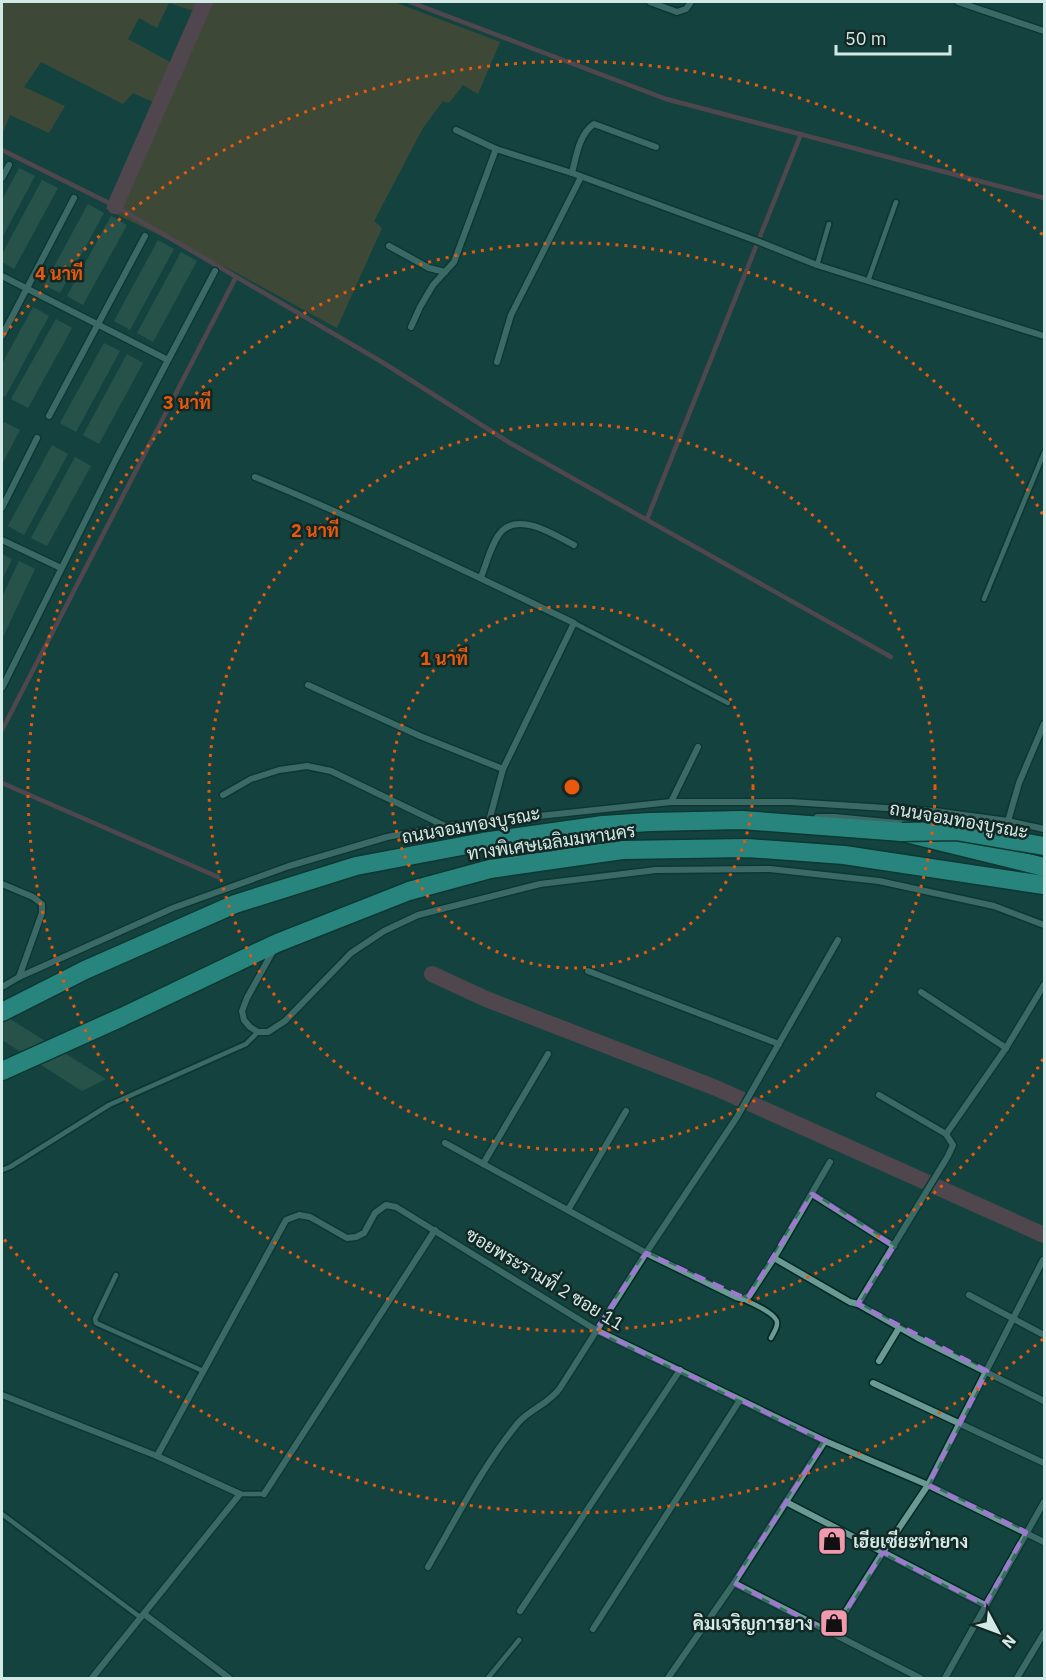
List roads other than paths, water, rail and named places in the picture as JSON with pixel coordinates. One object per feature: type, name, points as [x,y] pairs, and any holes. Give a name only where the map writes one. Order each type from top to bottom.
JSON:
[{"type":"highway","name":"ทางพิเศษเฉลิมมหานคร","points":[[2,1012],[85,970],[235,904],[356,866],[483,842],[603,825],[650,822],[742,820],[902,832]]},
{"type":"highway","points":[[902,832],[956,831],[1044,846]]},
{"type":"highway","points":[[902,832],[1044,867]]},
{"type":"highway","name":"ทางพิเศษเฉลิมมหานคร","points":[[2,1071],[277,943],[409,891],[490,869],[622,850],[747,848],[823,853],[1001,878]]},
{"type":"highway","points":[[1001,878],[1044,885]]},
{"type":"highway","points":[[1001,878],[1044,896]]},
{"type":"street","points":[[650,2],[677,12],[686,9],[691,2]]},
{"type":"street","points":[[958,2],[1044,31]]},
{"type":"street","points":[[572,173],[581,139],[594,124],[656,147]]},
{"type":"street","points":[[456,130],[496,149],[572,173],[817,265],[1044,336]]},
{"type":"street","points":[[411,327],[434,285],[454,262],[496,149]]},
{"type":"street","points":[[2,178],[9,165]]},
{"type":"street","points":[[497,362],[511,315],[581,177]]},
{"type":"street","points":[[2,336],[74,198]]},
{"type":"street","points":[[49,416],[145,236]]},
{"type":"street","points":[[389,246],[429,268],[445,272]]},
{"type":"street","points":[[2,688],[117,457],[215,271]]},
{"type":"street","points":[[2,276],[168,360]]},
{"type":"street","points":[[2,508],[37,438]]},
{"type":"street","points":[[255,477],[345,514],[364,526],[481,577],[574,623],[503,769],[489,821]]},
{"type":"street","points":[[481,577],[493,546],[503,530],[513,525],[526,524],[539,527],[574,545]]},
{"type":"street","points":[[2,540],[61,568]]},
{"type":"street","points":[[308,685],[420,736],[503,769]]},
{"type":"street","points":[[1008,821],[1019,783],[1044,724]]},
{"type":"street","points":[[671,802],[698,747]]},
{"type":"street","points":[[223,795],[251,779],[279,770],[308,766],[331,771],[445,826]]},
{"type":"street","points":[[2,987],[19,977],[173,908],[289,866],[387,837],[445,826],[671,802],[790,802],[934,811],[1008,821],[1044,829]]},
{"type":"street","name":"ถนนจอมทองบูรณะ","points":[[2,1008],[142,939],[246,895],[345,864],[484,834],[574,824],[712,814],[776,818],[834,817],[900,823],[1044,851]]},
{"type":"street","points":[[277,943],[242,1011],[244,1020],[258,1032],[268,1032],[285,1021],[351,953],[384,931],[418,915],[540,884],[656,870],[770,869],[879,881],[994,906],[1044,925]]},
{"type":"street","points":[[2,884],[33,897],[42,904],[42,913],[19,977]]},
{"type":"street","points":[[428,1567],[485,1468],[519,1422],[529,1412],[554,1396],[737,1117],[838,940]]},
{"type":"street","points":[[588,971],[779,1044]]},
{"type":"street","points":[[946,1134],[1006,1047],[1044,985]]},
{"type":"street","points":[[921,992],[1006,1047]]},
{"type":"street","points":[[483,1164],[548,1054]]},
{"type":"street","points":[[858,1304],[928,1192],[953,1145],[946,1134],[879,1095]]},
{"type":"street","points":[[568,1210],[626,1111]]},
{"type":"street","points":[[444,1143],[646,1253],[743,1299],[749,1296],[774,1258],[830,1162]]},
{"type":"street","points":[[812,1194],[894,1246]]},
{"type":"street","name":"ซอยพระรามที่ 2 ซอย 11","points":[[157,1455],[286,1220],[299,1215],[310,1217],[347,1238],[356,1238],[364,1233],[375,1213],[386,1206],[396,1207],[435,1230],[596,1330],[825,1441],[928,1485],[1044,1542]]},
{"type":"street","points":[[264,1494],[435,1230]]},
{"type":"street","points":[[774,1258],[899,1328],[1044,1401]]},
{"type":"street","points":[[832,1634],[928,1485],[1043,1260]]},
{"type":"street","points":[[969,1295],[1044,1335]]},
{"type":"street","points":[[879,1361],[899,1328]]},
{"type":"street","points":[[520,1611],[680,1371]]},
{"type":"street","points":[[873,1383],[1044,1463]]},
{"type":"street","points":[[2,1395],[157,1455],[240,1494],[92,1678]]},
{"type":"street","points":[[593,1629],[740,1400]]},
{"type":"street","points":[[668,1678],[734,1583],[825,1441]]},
{"type":"street","points":[[786,1502],[985,1605]]},
{"type":"street","points":[[945,1678],[1044,1502]]},
{"type":"street","points":[[734,1583],[920,1678]]},
{"type":"street","points":[[142,1615],[229,1678]]},
{"type":"street","points":[[1017,1678],[1044,1633]]},
{"type":"lane","points":[[868,281],[896,202]]},
{"type":"lane","points":[[817,265],[829,224]]},
{"type":"lane","points":[[984,599],[1044,453]]},
{"type":"lane","points":[[574,623],[728,703]]},
{"type":"lane","points":[[2,1170],[108,1105],[246,1044],[258,1032]]},
{"type":"lane","points":[[116,1275],[94,1320],[96,1323],[203,1371]]},
{"type":"lane","points":[[743,1299],[777,1319],[778,1323],[771,1338]]},
{"type":"lane","points":[[240,1494],[264,1494]]},
{"type":"lane","points":[[2,1514],[142,1615]]},
{"type":"lane","points":[[488,1678],[519,1640]]},
{"type":"waterway","points":[[115,206],[205,2]]},
{"type":"waterway","points":[[410,2],[666,99],[1044,198]]},
{"type":"waterway","points":[[647,519],[801,134]]},
{"type":"waterway","points":[[2,150],[115,206],[382,362],[510,443],[891,657]]},
{"type":"waterway","points":[[2,730],[236,277]]},
{"type":"waterway","points":[[2,783],[218,877]]},
{"type":"waterway","points":[[432,974],[486,999],[716,1088],[1044,1235]]},
{"type":"place","name":"เฮียเซียะทำยาง","points":[[832,1541]]},
{"type":"place","name":"คิมเจริญการยาง","points":[[834,1623]]}]
